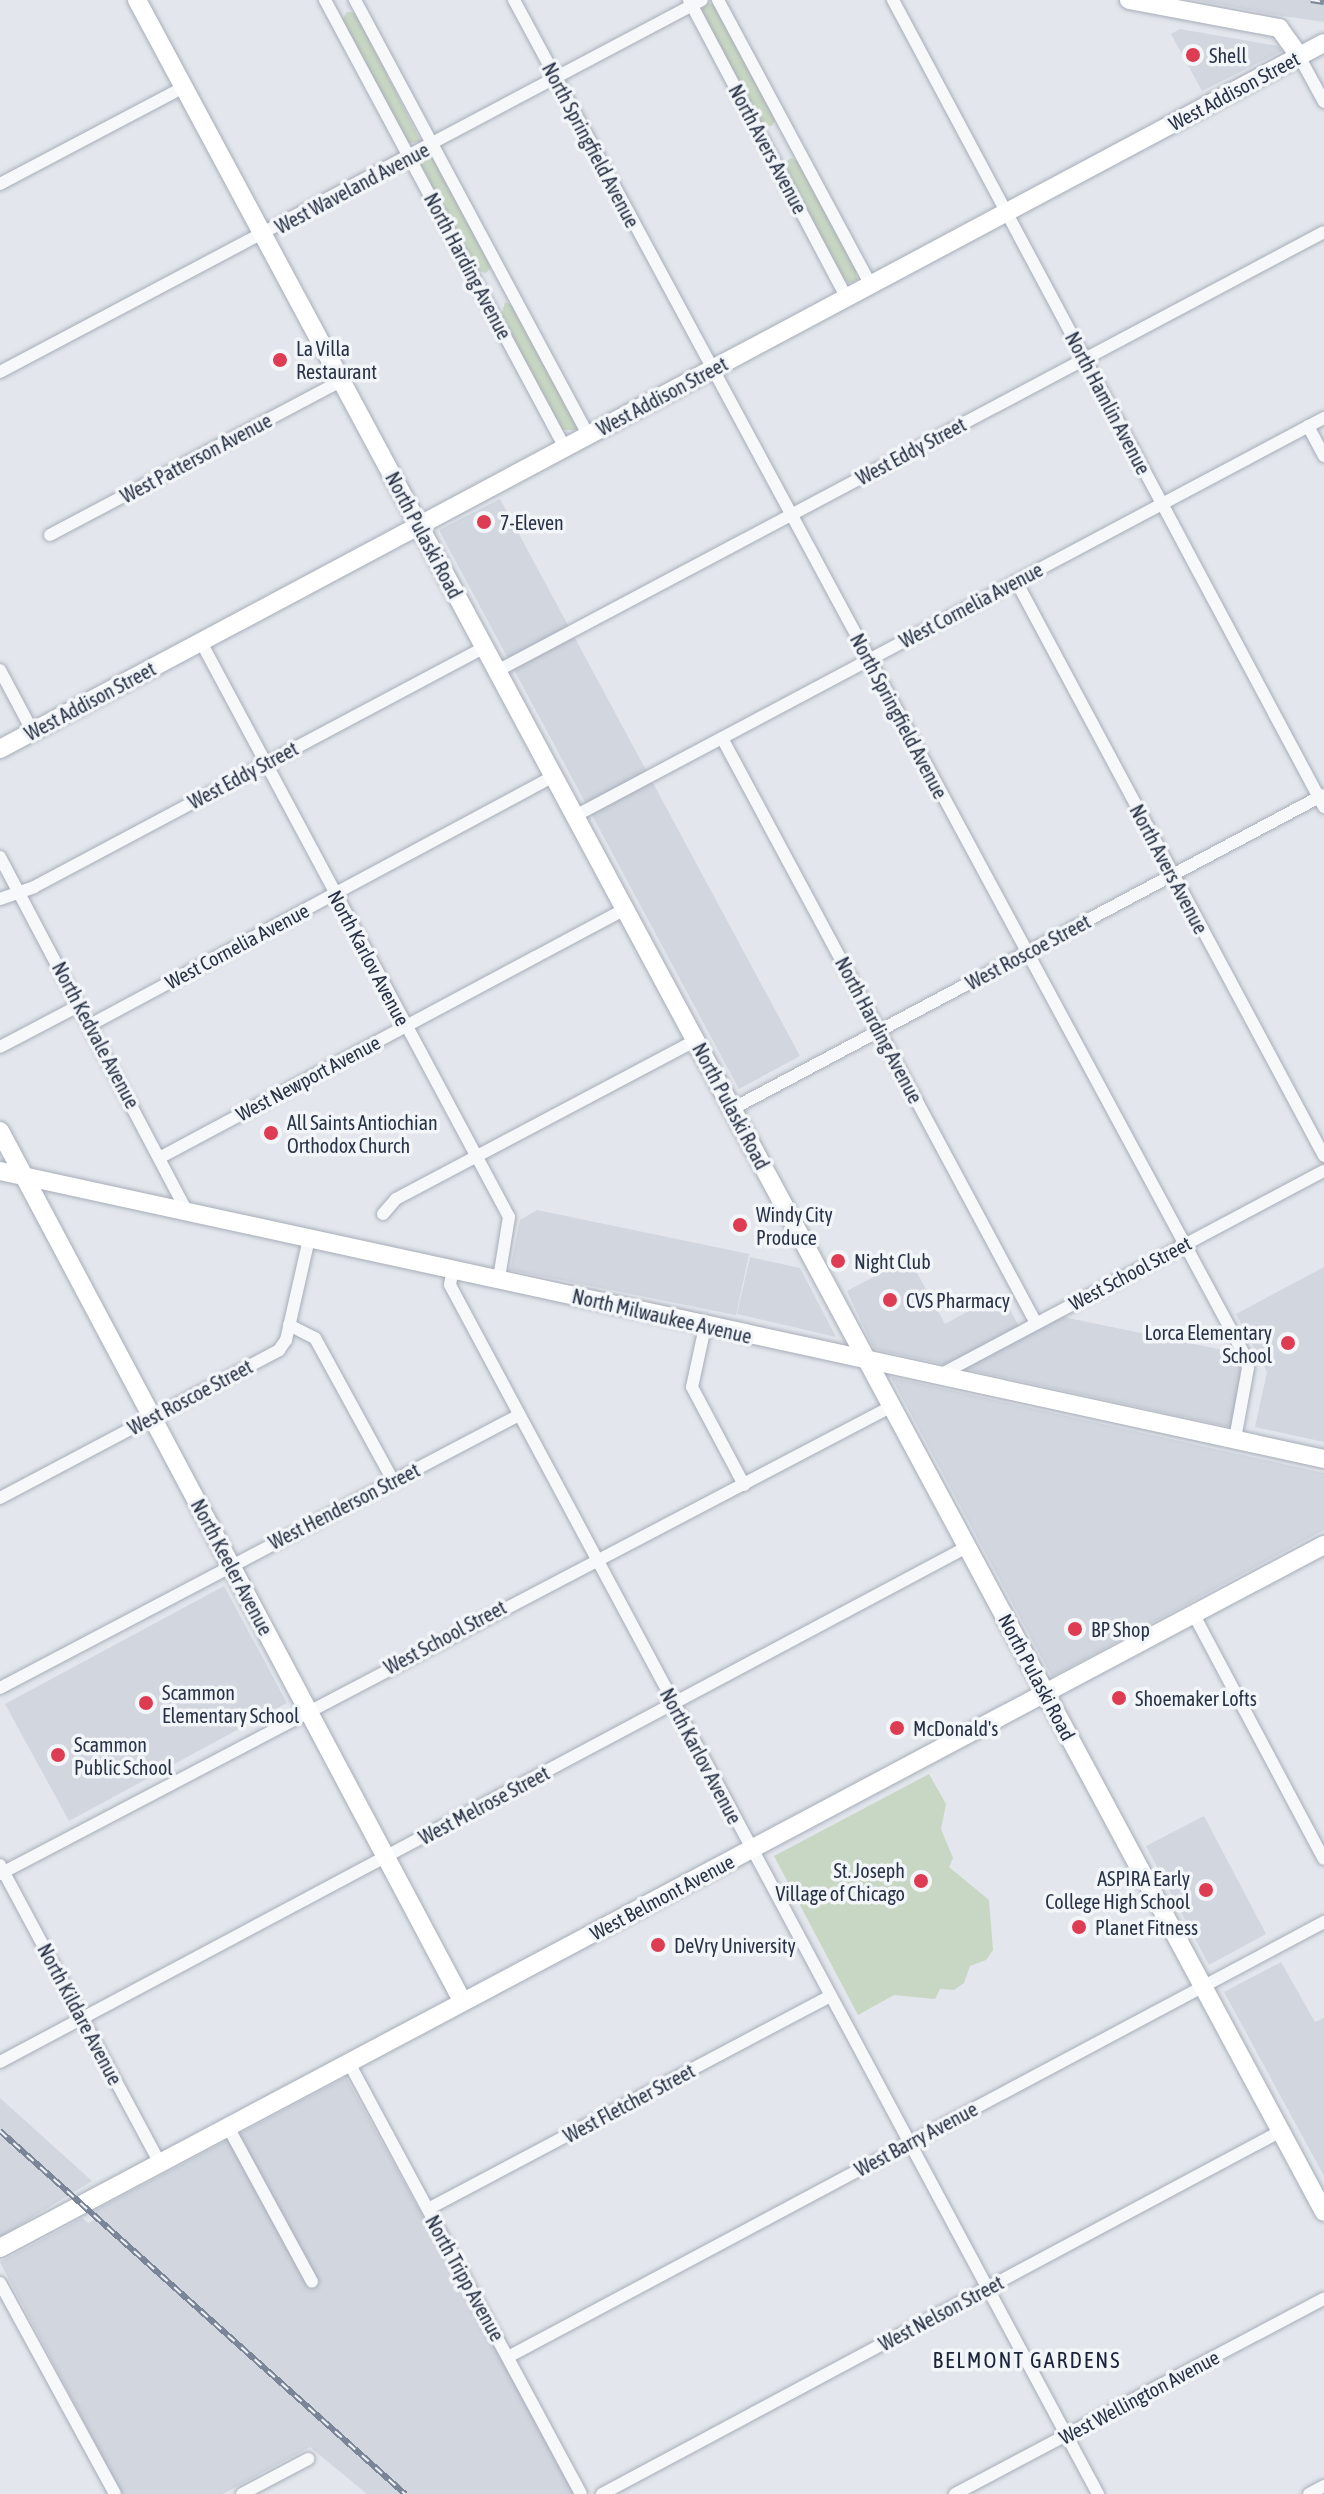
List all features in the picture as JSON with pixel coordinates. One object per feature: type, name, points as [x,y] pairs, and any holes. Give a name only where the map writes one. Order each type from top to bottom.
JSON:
[{"type":"main road","name":"North Pulaski Road","points":[[137,0],[1324,2212]]},
{"type":"main road","points":[[1129,0],[1279,28],[1299,56]]},
{"type":"main road","name":"West Addison Street","points":[[0,749],[1324,43]]},
{"type":"main road","name":"North Keeler Avenue","points":[[0,1131],[463,2002]]},
{"type":"main road","name":"North Milwaukee Avenue","points":[[0,1171],[188,1214],[499,1278],[869,1363],[1324,1459]]},
{"type":"main road","name":"West Belmont Avenue","points":[[0,2248],[1324,1545]]},
{"type":"street","name":"North Harding Avenue","points":[[325,0],[565,448]]},
{"type":"street","name":"North Springfield Avenue","points":[[514,0],[1247,1362],[1235,1439]]},
{"type":"street","name":"North Avers Avenue","points":[[718,0],[871,285]]},
{"type":"street","name":"North Hamlin Avenue","points":[[893,0],[1322,800]]},
{"type":"street","points":[[334,17],[356,2]]},
{"type":"street","name":"North Harding Avenue","points":[[356,2],[588,435]]},
{"type":"street","name":"West Waveland Avenue","points":[[0,372],[432,145],[694,2]]},
{"type":"street","name":"North Avers Avenue","points":[[694,2],[847,298]]},
{"type":"street","points":[[1299,56],[1324,102]]},
{"type":"street","points":[[0,184],[184,87]]},
{"type":"street","points":[[761,136],[784,124]]},
{"type":"street","points":[[775,162],[798,150]]},
{"type":"street","name":"West Eddy Street","points":[[497,671],[1324,232]]},
{"type":"street","points":[[478,285],[501,273]]},
{"type":"street","points":[[489,306],[512,294]]},
{"type":"street","name":"West Patterson Avenue","points":[[50,535],[341,381]]},
{"type":"street","name":"West Cornelia Avenue","points":[[575,816],[1324,418]]},
{"type":"street","points":[[1308,426],[1324,456]]},
{"type":"street","name":"North Avers Avenue","points":[[1016,581],[1324,1156]]},
{"type":"street","name":"North Karlov Avenue","points":[[201,642],[509,1217],[499,1278]]},
{"type":"street","name":"West Eddy Street","points":[[0,899],[19,892],[485,647]]},
{"type":"street","points":[[0,670],[33,732]]},
{"type":"street","name":"North Harding Avenue","points":[[722,738],[1036,1323]]},
{"type":"street","name":"West Cornelia Avenue","points":[[90,1025],[554,776]]},
{"type":"street","name":"West Roscoe Street","points":[[732,1109],[1173,875],[1322,800]]},
{"type":"street","name":"North Kedvale Avenue","points":[[0,857],[161,1157],[188,1214]]},
{"type":"street","name":"West Newport Avenue","points":[[161,1157],[625,909]]},
{"type":"street","points":[[0,1047],[80,1005]]},
{"type":"street","points":[[383,1214],[396,1199],[696,1040]]},
{"type":"street","name":"West School Street","points":[[936,1377],[1324,1171]]},
{"type":"street","name":"West Roscoe Street","points":[[0,1498],[279,1350],[289,1325],[309,1239]]},
{"type":"street","name":"North Karlov Avenue","points":[[453,1269],[450,1285],[1098,2494]]},
{"type":"street","points":[[289,1325],[315,1338],[394,1482]]},
{"type":"street","points":[[705,1327],[692,1387],[744,1485]]},
{"type":"street","name":"West School Street","points":[[1,1870],[892,1406]]},
{"type":"street","name":"West Henderson Street","points":[[0,1688],[230,1564],[519,1415]]},
{"type":"street","name":"West Melrose Street","points":[[0,2062],[967,1547]]},
{"type":"street","points":[[1194,1615],[1324,1859]]},
{"type":"street","name":"North Kildare Avenue","points":[[1,1870],[160,2163]]},
{"type":"street","name":"West Barry Avenue","points":[[508,2357],[1324,1922]]},
{"type":"street","name":"West Fletcher Street","points":[[428,2209],[830,1996]]},
{"type":"street","name":"North Tripp Avenue","points":[[349,2063],[581,2494]]},
{"type":"street","points":[[228,2127],[312,2282]]},
{"type":"street","name":"West Nelson Street","points":[[602,2494],[1281,2131]]},
{"type":"street","points":[[0,2283],[115,2494]]},
{"type":"street","name":"West Wellington Avenue","points":[[955,2494],[1324,2299]]},
{"type":"street","points":[[242,2494],[308,2459]]},
{"type":"street","points":[[1309,2494],[1324,2486]]},
{"type":"shaded area","points":[[1194,0],[1324,0],[1324,22],[1283,16]]},
{"type":"shaded area","points":[[1180,29],[1278,46],[1282,51],[1202,91],[1171,34]]},
{"type":"shaded area","points":[[500,499],[800,1056],[739,1089],[439,530]]},
{"type":"shaded area","points":[[537,1210],[749,1254],[736,1315],[510,1270],[520,1220]]},
{"type":"shaded area","points":[[750,1257],[800,1268],[836,1337],[737,1314]]},
{"type":"shaded area","points":[[909,1258],[945,1324],[1001,1293],[1021,1330],[1049,1314],[1242,1354],[1235,1428],[874,1349],[847,1291]]},
{"type":"shaded area","name":"Lorca Elementary School","points":[[1324,1267],[1324,1442],[1255,1427],[1267,1372],[1236,1314]]},
{"type":"shaded area","points":[[891,1377],[1324,1473],[1324,1530],[1052,1677]]},
{"type":"shaded area","name":"Scammon Elementary School","points":[[224,1586],[287,1703],[69,1821],[5,1704]]},
{"type":"shaded area","name":"ASPIRA Early College High School","points":[[1204,1816],[1266,1934],[1209,1965],[1146,1846]]},
{"type":"shaded area","points":[[1281,1962],[1315,2022],[1324,2018],[1324,2176],[1224,1992]]},
{"type":"shaded area","points":[[346,2077],[576,2494],[367,2494],[310,2447],[223,2494],[122,2494],[0,2262],[82,2218],[88,2223],[100,2217],[94,2211]]},
{"type":"shaded area","points":[[0,2098],[92,2181],[0,2237]]},
{"type":"green space","points":[[708,3],[716,6],[776,119],[772,126],[760,125],[700,10]]},
{"type":"green space","points":[[347,12],[356,13],[421,142],[408,143],[342,20]]},
{"type":"green space","points":[[431,153],[492,267],[486,273],[475,270],[418,163],[420,156]]},
{"type":"green space","points":[[791,158],[801,163],[856,268],[857,280],[851,283],[843,280],[782,165]]},
{"type":"green space","points":[[505,302],[512,305],[578,428],[562,430],[501,316]]},
{"type":"green space","points":[[929,1774],[946,1804],[941,1829],[953,1858],[949,1867],[989,1900],[993,1950],[986,1960],[970,1966],[964,1983],[954,1990],[940,1989],[935,1999],[894,1995],[858,2015],[774,1856]]},
{"type":"railway","points":[[1311,0],[1324,2]]},
{"type":"railway","points":[[0,2131],[405,2494]]},
{"type":"place","name":"Shell","points":[[1193,55]]},
{"type":"place","name":"La Villa Restaurant","points":[[280,360]]},
{"type":"place","name":"7-Eleven","points":[[484,522]]},
{"type":"place","name":"All Saints Antiochian Orthodox Church","points":[[271,1133]]},
{"type":"place","name":"Windy City Produce","points":[[740,1225]]},
{"type":"place","name":"Night Club","points":[[838,1261]]},
{"type":"place","name":"CVS Pharmacy","points":[[890,1300]]},
{"type":"place","name":"Lorca Elementary School","points":[[1288,1343]]},
{"type":"place","name":"BP Shop","points":[[1075,1629]]},
{"type":"place","name":"Shoemaker Lofts","points":[[1119,1698]]},
{"type":"place","name":"Scammon Elementary School","points":[[146,1703]]},
{"type":"place","name":"McDonald's","points":[[897,1728]]},
{"type":"place","name":"Scammon Public School","points":[[58,1755]]},
{"type":"place","name":"St. Joseph Village of Chicago","points":[[921,1881]]},
{"type":"place","name":"ASPIRA Early College High School","points":[[1206,1890]]},
{"type":"place","name":"Planet Fitness","points":[[1079,1927]]},
{"type":"place","name":"DeVry University","points":[[658,1945]]},
{"type":"district","name":"BELMONT GARDENS","points":[[1027,2361]]}]
